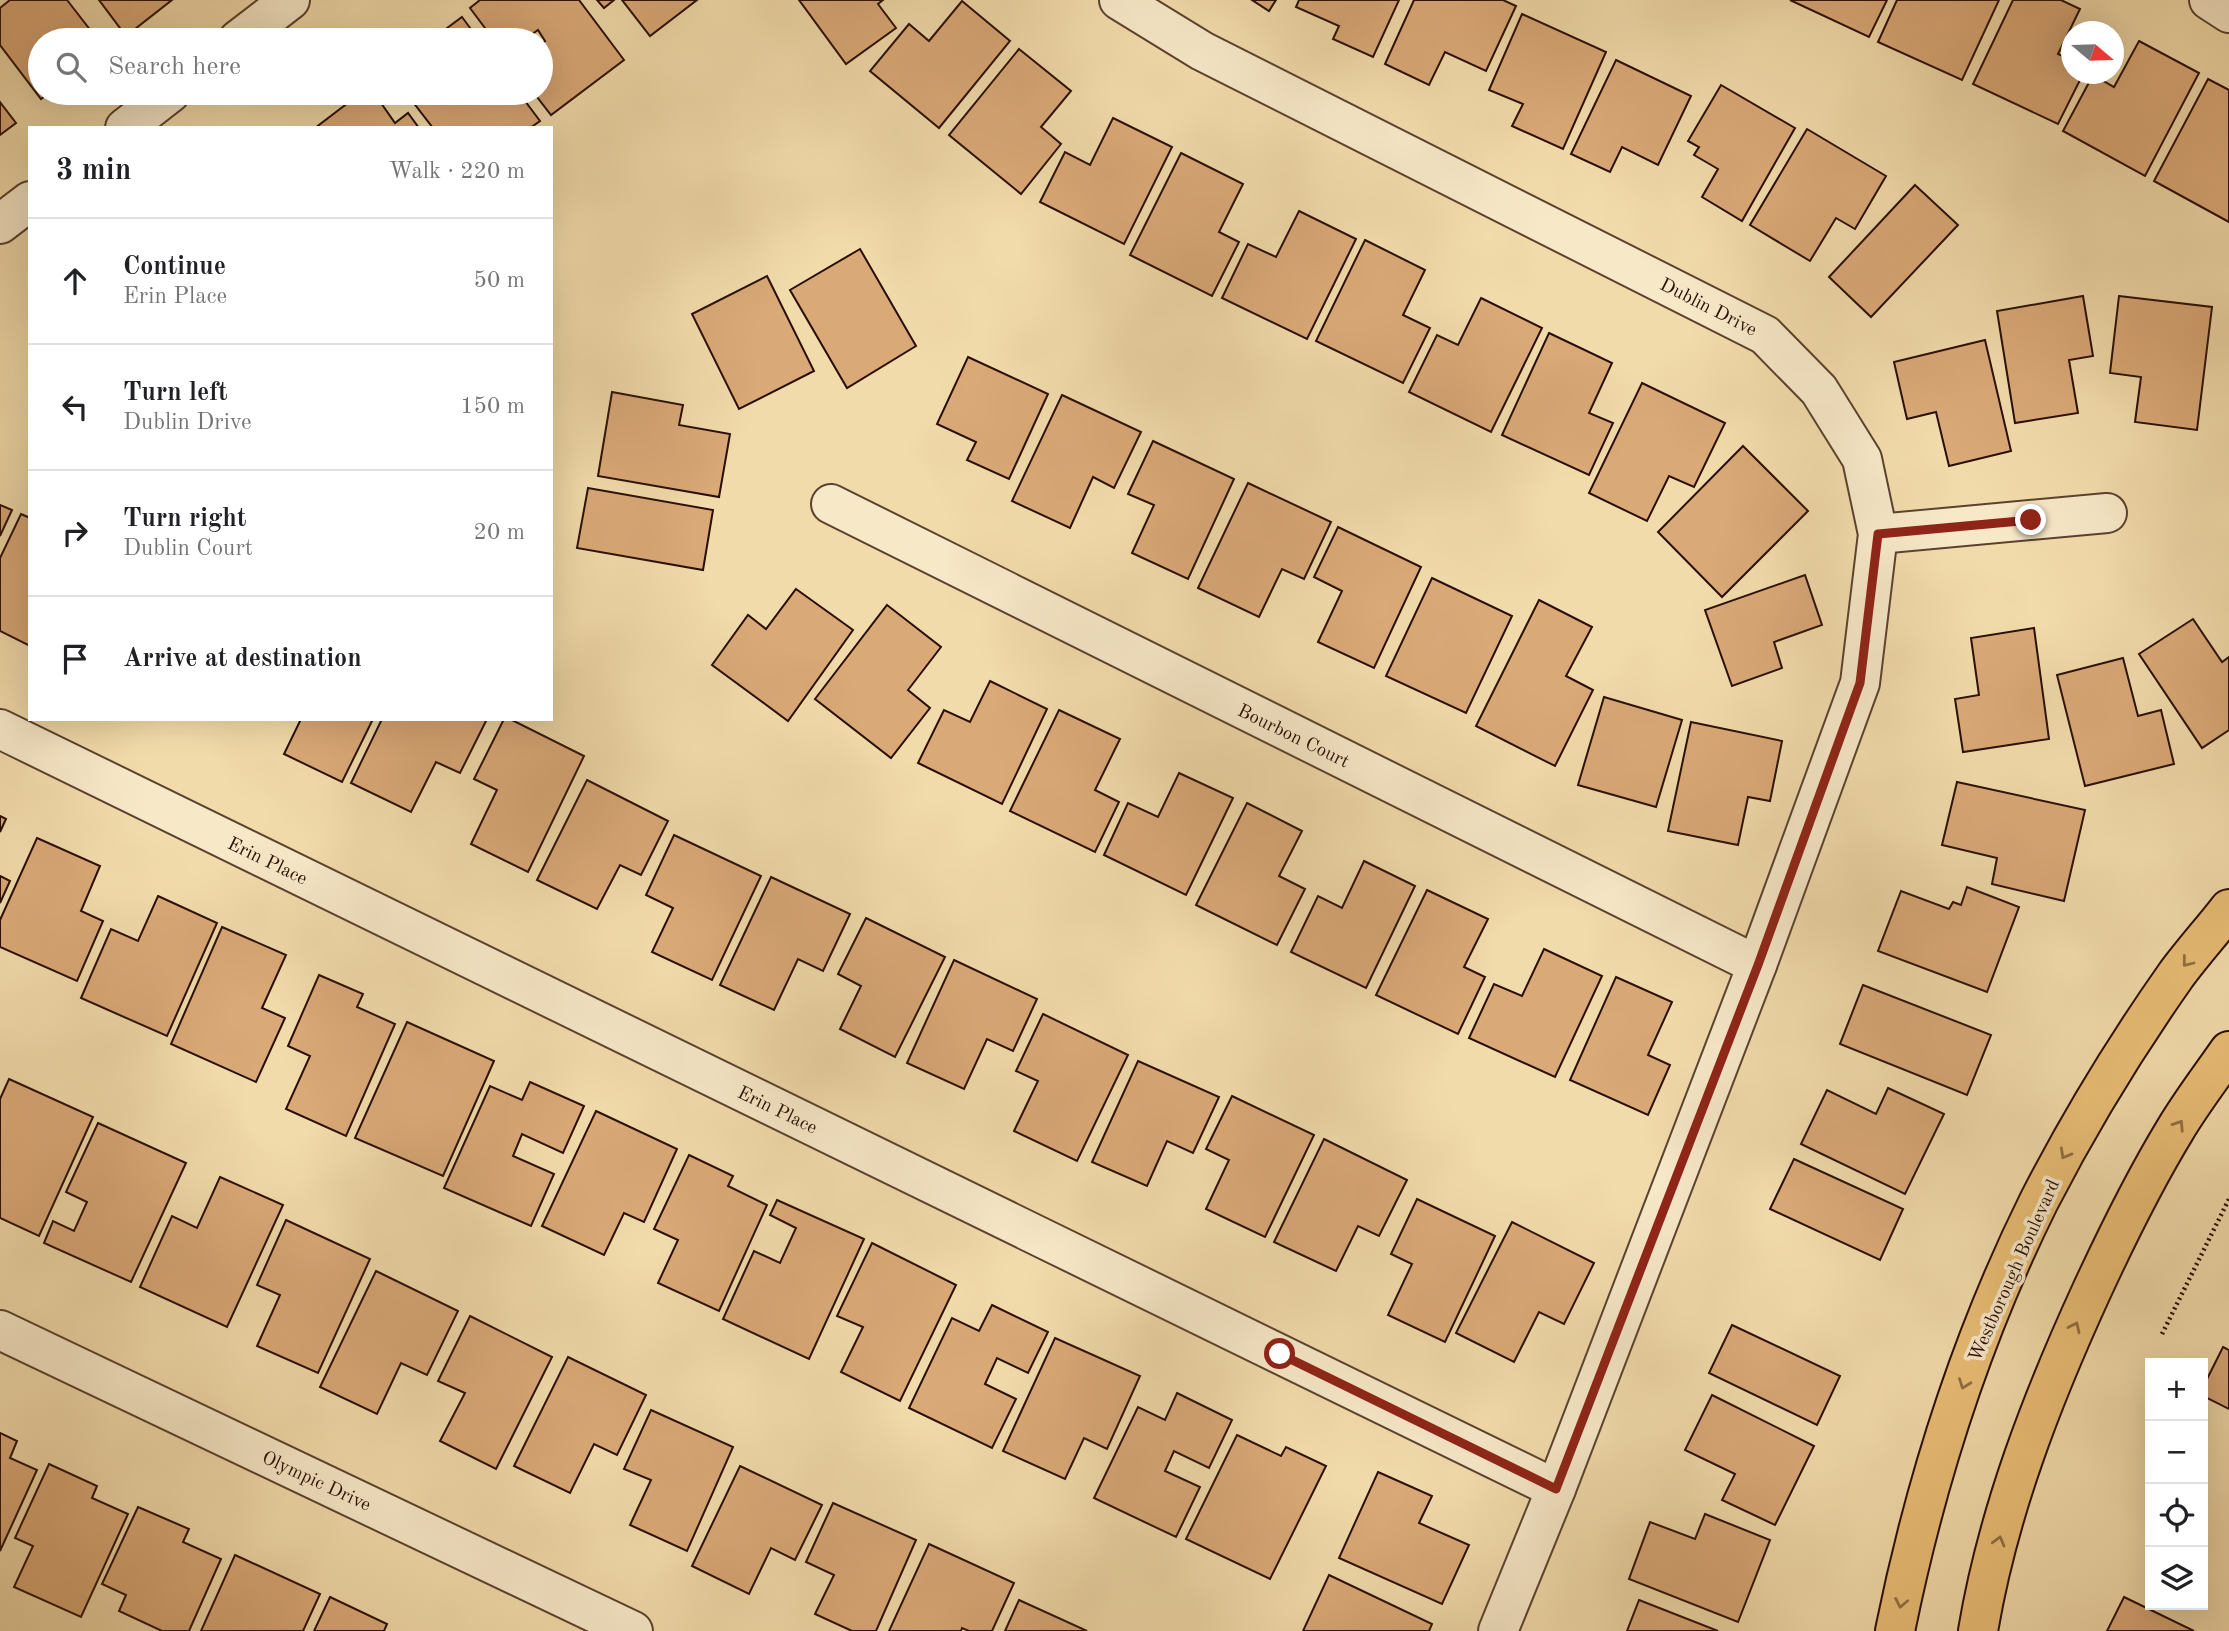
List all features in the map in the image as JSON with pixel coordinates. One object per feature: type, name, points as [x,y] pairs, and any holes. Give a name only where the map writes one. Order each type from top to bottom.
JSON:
[{"type":"main road","name":"Westborough Boulevard","points":[[1895,1631],[1908,1566],[1945,1438],[1988,1316],[2039,1201],[2102,1088],[2177,974],[2229,909]]},
{"type":"main road","points":[[1978,1631],[1985,1588],[2017,1473],[2062,1355],[2118,1235],[2169,1141],[2229,1051]]},
{"type":"street","points":[[254,28],[290,0]]},
{"type":"street","name":"Dublin Drive","points":[[1119,0],[1202,51],[1765,335],[1819,390],[1862,459],[1878,534],[1860,683],[1758,965],[1556,1489],[1498,1631]]},
{"type":"street","points":[[2209,0],[2229,13]]},
{"type":"street","points":[[128,126],[155,105]]},
{"type":"street","points":[[0,224],[28,203]]},
{"type":"street","name":"Bourbon Court","points":[[831,504],[1758,965]]},
{"type":"street","points":[[1878,534],[2108,513]]},
{"type":"street","name":"Erin Place","points":[[0,729],[1556,1489]]},
{"type":"street","name":"Olympic Drive","points":[[0,1330],[633,1631]]},
{"type":"street","points":[[1985,1588],[2001,1631]]},
{"type":"path","points":[[2162,1334],[2229,1199]]},
{"type":"building","points":[[10,0],[67,0],[89,28],[28,28],[28,82],[0,45],[0,8]]},
{"type":"building","points":[[99,0],[172,0],[136,28],[120,28]]},
{"type":"building","points":[[480,0],[579,0],[624,60],[551,115],[543,105],[553,105],[553,28],[485,28],[470,8]]},
{"type":"building","points":[[597,0],[614,0],[604,8]]},
{"type":"building","points":[[622,0],[697,0],[650,36]]},
{"type":"building","points":[[799,0],[883,0],[878,4],[896,28],[846,64]]},
{"type":"building","points":[[1252,0],[1276,0],[1269,11]]},
{"type":"building","points":[[1299,0],[1399,0],[1373,57],[1333,39],[1339,26],[1296,7]]},
{"type":"building","points":[[1414,0],[1503,0],[1516,6],[1486,71],[1445,52],[1429,85],[1385,64]]},
{"type":"building","points":[[1790,0],[1887,0],[1869,37]]},
{"type":"building","points":[[1897,0],[1999,0],[1962,80],[1878,42]]},
{"type":"building","points":[[2013,0],[2061,0],[2080,9],[2074,21],[2061,21],[2061,48],[2058,54],[2061,55],[2061,84],[2078,84],[2058,124],[1973,84]]},
{"type":"building","points":[[962,1],[1010,41],[939,128],[870,71],[909,24],[929,41]]},
{"type":"building","points":[[1522,14],[1606,52],[1563,149],[1512,126],[1523,104],[1489,90]]},
{"type":"building","points":[[462,17],[470,28],[447,28]]},
{"type":"building","points":[[2139,41],[2199,73],[2145,176],[2063,131],[2088,84],[2109,84],[2114,87],[2116,84],[2124,84],[2124,69]]},
{"type":"building","points":[[1019,49],[1071,91],[1041,127],[1061,144],[1021,194],[949,135]]},
{"type":"building","points":[[1616,60],[1691,96],[1658,165],[1622,147],[1610,172],[1571,154]]},
{"type":"building","points":[[2208,79],[2229,90],[2229,222],[2154,181]]},
{"type":"building","points":[[1721,85],[1795,128],[1742,221],[1702,197],[1718,169],[1694,155],[1699,147],[1688,141]]},
{"type":"building","points":[[0,102],[16,123],[0,135]]},
{"type":"building","points":[[345,105],[382,105],[395,123],[408,113],[418,126],[318,126]]},
{"type":"building","points":[[415,105],[528,105],[540,121],[533,126],[431,126]]},
{"type":"building","points":[[1113,118],[1172,147],[1124,244],[1040,202],[1065,152],[1090,165]]},
{"type":"building","points":[[1807,129],[1886,176],[1855,229],[1836,218],[1810,261],[1750,225]]},
{"type":"building","points":[[1181,153],[1243,184],[1219,232],[1239,242],[1212,296],[1130,255]]},
{"type":"building","points":[[1915,185],[1958,225],[1871,317],[1829,277]]},
{"type":"building","points":[[1299,211],[1356,239],[1307,339],[1222,298],[1248,244],[1276,257]]},
{"type":"building","points":[[1365,240],[1425,270],[1403,315],[1430,328],[1403,383],[1316,341]]},
{"type":"building","points":[[860,249],[916,346],[847,388],[790,290]]},
{"type":"building","points":[[767,276],[814,371],[739,409],[692,314]]},
{"type":"building","points":[[2083,296],[2093,356],[2069,360],[2078,413],[2015,423],[1997,311]]},
{"type":"building","points":[[2119,296],[2212,307],[2197,430],[2135,422],[2141,377],[2110,373]]},
{"type":"building","points":[[1481,298],[1542,328],[1491,432],[1409,392],[1437,335],[1458,345]]},
{"type":"building","points":[[1549,333],[1612,363],[1589,413],[1613,423],[1589,475],[1502,435]]},
{"type":"building","points":[[1985,340],[2011,451],[1949,466],[1936,412],[1907,419],[1894,362]]},
{"type":"building","points":[[968,357],[1048,394],[1009,479],[967,460],[976,442],[937,424]]},
{"type":"building","points":[[1642,383],[1725,423],[1694,487],[1669,476],[1647,521],[1589,493]]},
{"type":"building","points":[[612,392],[683,405],[679,425],[730,434],[719,497],[598,476]]},
{"type":"building","points":[[1062,395],[1141,432],[1114,488],[1093,477],[1070,528],[1012,501]]},
{"type":"building","points":[[1153,441],[1234,479],[1188,579],[1132,553],[1154,505],[1128,494]]},
{"type":"building","points":[[1743,446],[1808,511],[1722,597],[1658,532]]},
{"type":"building","points":[[1248,483],[1331,522],[1304,579],[1282,569],[1259,617],[1198,588]]},
{"type":"building","points":[[588,488],[713,510],[703,570],[577,548]]},
{"type":"building","points":[[0,505],[12,510],[0,536]]},
{"type":"building","points":[[21,514],[28,517],[28,645],[0,631],[0,558]]},
{"type":"building","points":[[1338,527],[1421,567],[1374,668],[1318,642],[1342,591],[1314,577]]},
{"type":"building","points":[[1805,575],[1822,625],[1774,642],[1782,668],[1732,686],[1705,610]]},
{"type":"building","points":[[1432,578],[1512,616],[1466,713],[1386,676]]},
{"type":"building","points":[[796,589],[853,630],[788,721],[712,665],[748,615],[766,629]]},
{"type":"building","points":[[1539,600],[1592,627],[1566,676],[1593,690],[1555,766],[1476,726]]},
{"type":"building","points":[[887,605],[941,647],[908,690],[930,708],[891,758],[815,699]]},
{"type":"building","points":[[2193,619],[2222,662],[2229,657],[2229,730],[2202,748],[2139,654]]},
{"type":"building","points":[[2034,628],[2049,739],[1963,752],[1955,699],[1979,695],[1971,638]]},
{"type":"building","points":[[2123,658],[2138,716],[2161,710],[2174,764],[2085,786],[2057,675]]},
{"type":"building","points":[[990,681],[1047,709],[1002,804],[918,763],[944,710],[970,722]]},
{"type":"building","points":[[1604,697],[1682,720],[1656,807],[1578,785]]},
{"type":"building","points":[[1059,710],[1120,739],[1095,790],[1119,802],[1095,852],[1010,811]]},
{"type":"building","points":[[300,721],[372,721],[342,782],[284,754]]},
{"type":"building","points":[[381,721],[486,721],[460,773],[436,762],[411,812],[351,783]]},
{"type":"building","points":[[503,721],[514,721],[584,756],[528,872],[471,844],[497,790],[474,779]]},
{"type":"building","points":[[1691,722],[1782,741],[1770,801],[1748,797],[1738,845],[1668,831]]},
{"type":"building","points":[[1179,773],[1233,798],[1186,895],[1104,855],[1128,803],[1158,817]]},
{"type":"building","points":[[587,780],[668,821],[641,875],[620,865],[597,909],[537,880]]},
{"type":"building","points":[[1957,782],[2085,810],[2064,901],[1992,884],[1997,858],[1942,845]]},
{"type":"building","points":[[1247,803],[1302,831],[1279,876],[1305,889],[1277,945],[1196,905]]},
{"type":"building","points":[[0,816],[6,819],[0,832]]},
{"type":"building","points":[[674,835],[761,876],[712,980],[652,952],[673,908],[646,895]]},
{"type":"building","points":[[37,838],[100,866],[81,911],[103,921],[77,981],[0,947],[0,920]]},
{"type":"building","points":[[1364,861],[1415,886],[1366,988],[1291,952],[1318,896],[1342,908]]},
{"type":"building","points":[[0,876],[10,881],[0,903]]},
{"type":"building","points":[[771,877],[850,914],[823,971],[798,959],[774,1010],[720,985]]},
{"type":"building","points":[[1967,887],[2019,907],[1987,992],[1878,951],[1901,891],[1949,909],[1953,902],[1961,905]]},
{"type":"building","points":[[1427,890],[1488,919],[1464,967],[1485,977],[1458,1034],[1376,995]]},
{"type":"building","points":[[158,896],[217,923],[167,1036],[81,998],[111,929],[138,941]]},
{"type":"building","points":[[866,918],[945,957],[895,1057],[840,1029],[861,986],[838,974]]},
{"type":"building","points":[[222,927],[286,955],[262,1008],[285,1018],[256,1082],[171,1044]]},
{"type":"building","points":[[1544,949],[1602,976],[1555,1077],[1469,1038],[1494,984],[1522,996]]},
{"type":"building","points":[[954,960],[1037,999],[1013,1051],[987,1039],[964,1089],[907,1063]]},
{"type":"building","points":[[319,975],[363,994],[357,1007],[395,1024],[346,1136],[286,1109],[310,1056],[288,1046]]},
{"type":"building","points":[[1616,977],[1672,1002],[1648,1055],[1670,1065],[1648,1115],[1570,1080]]},
{"type":"building","points":[[1863,985],[1991,1035],[1967,1095],[1840,1044]]},
{"type":"building","points":[[1043,1014],[1128,1055],[1077,1161],[1014,1131],[1038,1081],[1016,1071]]},
{"type":"building","points":[[407,1022],[494,1061],[443,1176],[355,1138]]},
{"type":"building","points":[[1138,1061],[1219,1097],[1193,1153],[1167,1141],[1147,1186],[1092,1162]]},
{"type":"building","points":[[9,1079],[93,1117],[39,1236],[0,1218],[0,1099]]},
{"type":"building","points":[[530,1082],[584,1106],[563,1153],[522,1134],[513,1156],[554,1174],[531,1226],[444,1188],[490,1086],[522,1100]]},
{"type":"building","points":[[1888,1088],[1944,1114],[1905,1194],[1801,1144],[1827,1090],[1876,1114]]},
{"type":"building","points":[[1232,1096],[1314,1135],[1265,1237],[1206,1209],[1229,1160],[1206,1149]]},
{"type":"building","points":[[596,1111],[677,1149],[644,1222],[624,1213],[604,1255],[542,1226]]},
{"type":"building","points":[[98,1123],[186,1163],[131,1282],[44,1243],[53,1221],[74,1231],[87,1202],[66,1192]]},
{"type":"building","points":[[1324,1139],[1407,1180],[1379,1236],[1358,1226],[1336,1271],[1274,1242]]},
{"type":"building","points":[[689,1155],[733,1176],[728,1186],[767,1205],[719,1311],[658,1283],[678,1240],[654,1229]]},
{"type":"building","points":[[1794,1159],[1903,1209],[1880,1260],[1770,1209]]},
{"type":"building","points":[[220,1177],[283,1205],[227,1327],[140,1287],[172,1216],[197,1228]]},
{"type":"building","points":[[1417,1199],[1495,1236],[1445,1342],[1388,1315],[1412,1264],[1391,1254]]},
{"type":"building","points":[[777,1200],[864,1239],[809,1359],[723,1319],[754,1251],[780,1263],[796,1228],[770,1215]]},
{"type":"building","points":[[286,1220],[370,1259],[318,1373],[257,1346],[280,1295],[257,1285]]},
{"type":"building","points":[[1512,1222],[1594,1263],[1564,1324],[1539,1312],[1514,1362],[1456,1333]]},
{"type":"building","points":[[872,1243],[956,1285],[900,1401],[841,1372],[863,1327],[837,1316]]},
{"type":"building","points":[[376,1271],[458,1311],[427,1375],[401,1363],[377,1414],[320,1387]]},
{"type":"building","points":[[992,1305],[1048,1332],[1028,1373],[997,1358],[985,1384],[1016,1399],[992,1448],[909,1408],[952,1318],[979,1331]]},
{"type":"building","points":[[470,1316],[552,1357],[496,1469],[440,1441],[465,1393],[438,1381]]},
{"type":"building","points":[[1732,1325],[1840,1376],[1817,1425],[1709,1373]]},
{"type":"building","points":[[1055,1338],[1140,1376],[1107,1449],[1084,1438],[1065,1479],[1003,1451]]},
{"type":"building","points":[[2223,1347],[2229,1350],[2229,1409],[2208,1398],[2208,1377]]},
{"type":"building","points":[[568,1357],[646,1395],[617,1455],[594,1444],[570,1493],[514,1466]]},
{"type":"building","points":[[1177,1393],[1232,1420],[1209,1468],[1174,1451],[1165,1471],[1200,1487],[1176,1537],[1094,1498],[1138,1407],[1165,1420]]},
{"type":"building","points":[[1712,1395],[1814,1446],[1775,1525],[1722,1500],[1735,1474],[1685,1450]]},
{"type":"building","points":[[651,1410],[733,1447],[687,1551],[630,1525],[651,1480],[624,1469]]},
{"type":"building","points":[[0,1433],[17,1441],[10,1458],[37,1470],[0,1551]]},
{"type":"building","points":[[1237,1435],[1281,1456],[1286,1447],[1326,1466],[1270,1579],[1186,1539]]},
{"type":"building","points":[[49,1464],[97,1486],[92,1498],[128,1514],[81,1617],[14,1587],[33,1546],[15,1538]]},
{"type":"building","points":[[740,1466],[822,1505],[795,1560],[771,1548],[749,1594],[692,1566]]},
{"type":"building","points":[[1378,1472],[1432,1496],[1419,1523],[1469,1545],[1442,1604],[1339,1558]]},
{"type":"building","points":[[833,1503],[916,1540],[876,1631],[852,1631],[815,1614],[834,1575],[806,1562]]},
{"type":"building","points":[[138,1507],[189,1529],[183,1542],[221,1559],[189,1631],[162,1631],[119,1611],[126,1595],[102,1584]]},
{"type":"building","points":[[1705,1514],[1770,1540],[1738,1622],[1629,1579],[1650,1522],[1695,1539]]},
{"type":"building","points":[[929,1544],[1014,1583],[992,1631],[969,1631],[962,1628],[961,1631],[889,1631]]},
{"type":"building","points":[[235,1555],[320,1594],[303,1631],[201,1631]]},
{"type":"building","points":[[1329,1575],[1432,1624],[1429,1631],[1303,1631]]},
{"type":"building","points":[[330,1597],[387,1624],[384,1631],[314,1631]]},
{"type":"building","points":[[2124,1597],[2145,1607],[2145,1610],[2151,1610],[2194,1631],[2107,1631]]},
{"type":"building","points":[[1019,1600],[1087,1631],[1005,1631]]},
{"type":"building","points":[[1639,1600],[1718,1631],[1627,1631]]},
{"type":"route","points":[[1280,1354],[1556,1489],[1758,965],[1860,683],[1878,534],[2031,520]]}]
